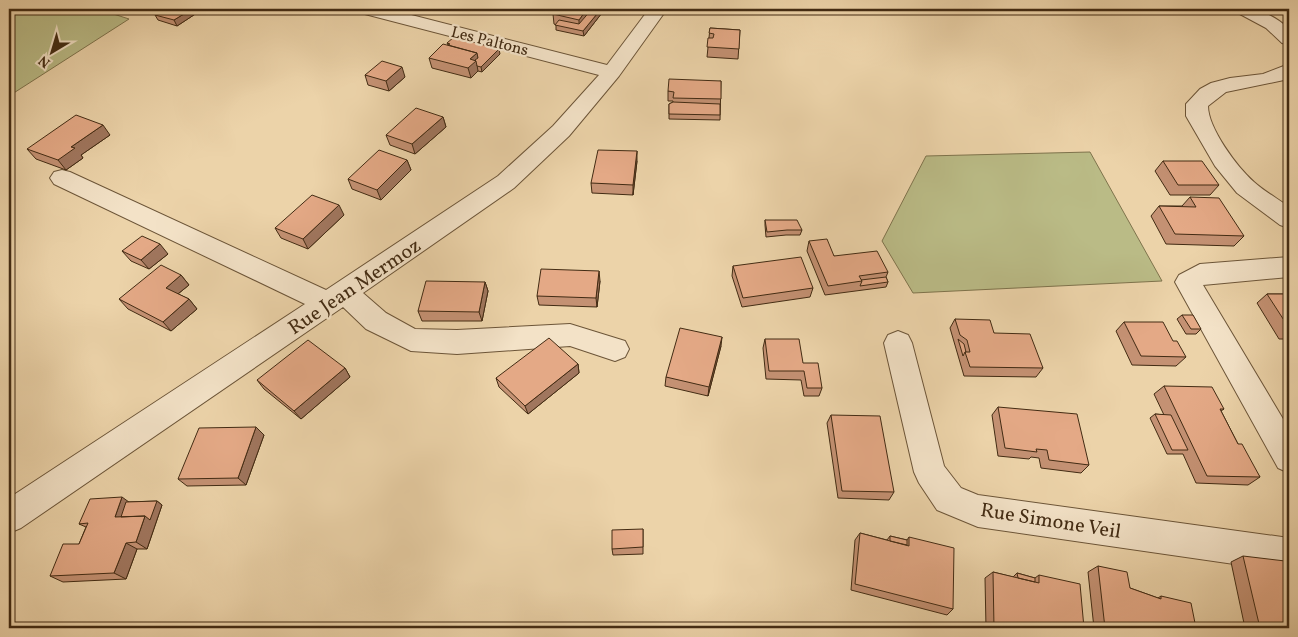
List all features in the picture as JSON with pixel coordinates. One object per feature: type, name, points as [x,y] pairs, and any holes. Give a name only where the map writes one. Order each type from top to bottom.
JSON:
[{"type":"street","name":"Les Paltons","points":[[367,9],[612,72]]},
{"type":"street","name":"Rue Jean Mermoz","points":[[9,517],[506,182],[561,131],[612,72],[658,9]]},
{"type":"street","points":[[1244,9],[1273,24],[1289,39]]},
{"type":"street","points":[[1289,70],[1281,76],[1261,81],[1215,87],[1197,104],[1197,116],[1223,160],[1245,187],[1289,219]]},
{"type":"street","points":[[62,178],[336,298],[411,340],[457,342],[570,335],[615,349]]},
{"type":"street","points":[[1289,267],[1200,274],[1188,282],[1289,458]]},
{"type":"street","name":"Rue Simone Veil","points":[[898,343],[930,472],[949,499],[978,511],[1289,555]]},
{"type":"green space","points":[[9,9],[98,9],[129,19],[9,96]]},
{"type":"green space","points":[[1090,152],[1162,281],[913,293],[882,241],[926,156]]},
{"type":"building","points":[[165,9],[192,9],[174,20],[155,15]]},
{"type":"building","points":[[558,9],[587,9],[579,20],[553,14]]},
{"type":"building","points":[[592,9],[601,9],[583,31],[555,25],[559,20],[579,24]]},
{"type":"building","points":[[710,28],[740,30],[739,49],[707,47],[708,38],[713,38],[714,34],[709,33]]},
{"type":"building","points":[[454,37],[499,49],[481,67],[477,66],[475,60],[478,58],[477,53],[448,45],[450,44],[447,43]]},
{"type":"building","points":[[443,44],[477,53],[470,59],[476,61],[468,68],[429,58]]},
{"type":"building","points":[[382,61],[402,67],[386,81],[365,75]]},
{"type":"building","points":[[669,79],[721,81],[721,99],[673,98],[674,92],[668,91]]},
{"type":"building","points":[[673,102],[720,104],[720,115],[669,114],[669,104]]},
{"type":"building","points":[[416,108],[443,117],[412,144],[386,135]]},
{"type":"building","points":[[76,115],[103,125],[71,147],[75,148],[58,160],[27,149]]},
{"type":"building","points":[[379,150],[407,160],[377,190],[348,179]]},
{"type":"building","points":[[598,150],[637,151],[633,185],[591,183]]},
{"type":"building","points":[[1163,161],[1202,161],[1219,185],[1178,185]]},
{"type":"building","points":[[312,195],[339,205],[303,239],[275,228]]},
{"type":"building","points":[[1190,197],[1219,198],[1244,236],[1175,234],[1159,206],[1196,207]]},
{"type":"building","points":[[765,220],[797,220],[802,230],[767,232]]},
{"type":"building","points":[[142,236],[160,244],[141,260],[122,251]]},
{"type":"building","points":[[827,239],[834,256],[877,251],[888,272],[859,276],[862,281],[828,286],[809,241]]},
{"type":"building","points":[[801,257],[813,288],[743,298],[733,266]]},
{"type":"building","points":[[161,265],[181,275],[166,288],[189,299],[163,322],[119,299]]},
{"type":"building","points":[[541,269],[599,271],[596,298],[537,296]]},
{"type":"building","points":[[886,277],[888,282],[860,286],[861,280]]},
{"type":"building","points":[[426,281],[485,282],[479,312],[418,311]]},
{"type":"building","points":[[1267,294],[1289,294],[1289,328]]},
{"type":"building","points":[[1182,315],[1193,315],[1201,329],[1191,329]]},
{"type":"building","points":[[955,319],[990,320],[994,333],[1030,334],[1043,368],[970,367],[965,352],[970,352],[967,340],[960,335]]},
{"type":"building","points":[[1124,322],[1163,322],[1173,341],[1177,341],[1186,357],[1141,356]]},
{"type":"building","points":[[680,328],[722,337],[709,387],[666,377]]},
{"type":"building","points":[[549,338],[578,364],[525,406],[496,378]]},
{"type":"building","points":[[765,339],[799,339],[803,363],[818,363],[822,388],[807,388],[804,371],[769,371]]},
{"type":"building","points":[[958,339],[964,344],[966,352],[963,356]]},
{"type":"building","points":[[308,340],[345,368],[294,411],[257,380]]},
{"type":"building","points":[[1164,386],[1212,387],[1224,409],[1220,409],[1238,444],[1242,444],[1260,477],[1207,476]]},
{"type":"building","points":[[998,407],[1077,414],[1089,465],[1049,460],[1047,450],[1036,449],[1037,452],[1005,448]]},
{"type":"building","points":[[1155,414],[1171,415],[1188,450],[1172,450]]},
{"type":"building","points":[[831,415],[880,416],[894,492],[842,491]]},
{"type":"building","points":[[256,427],[238,478],[178,479],[199,428]]},
{"type":"building","points":[[122,497],[115,517],[145,516],[136,542],[126,543],[114,573],[50,576],[63,544],[79,544],[88,523],[79,524],[90,499]]},
{"type":"building","points":[[157,501],[150,520],[145,516],[121,517],[126,502]]},
{"type":"building","points":[[643,529],[643,547],[612,549],[612,530]]},
{"type":"building","points":[[860,533],[909,546],[909,537],[954,548],[953,609],[855,584]]},
{"type":"building","points":[[890,536],[907,540],[907,545],[890,541]]},
{"type":"building","points":[[1243,556],[1285,561],[1289,577],[1289,628],[1260,628]]},
{"type":"building","points":[[1098,566],[1127,572],[1130,588],[1161,599],[1161,596],[1191,603],[1196,628],[1105,628]]},
{"type":"building","points":[[993,572],[1039,583],[1039,575],[1080,584],[1084,628],[994,628]]},
{"type":"building","points":[[1017,573],[1035,578],[1035,582],[1018,578]]}]
